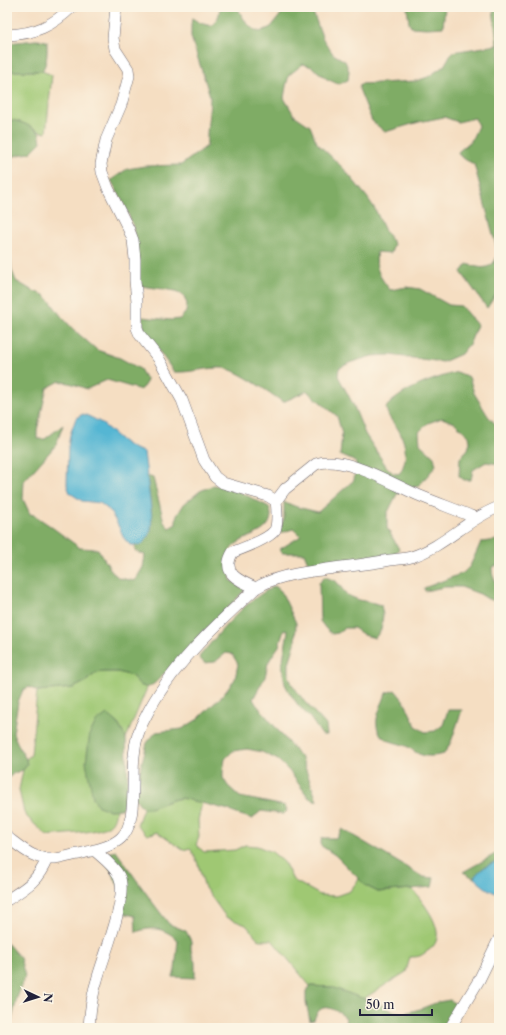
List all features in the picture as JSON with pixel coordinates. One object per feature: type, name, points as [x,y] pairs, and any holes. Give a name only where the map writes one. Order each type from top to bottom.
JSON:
[{"type":"street","points":[[7,35],[24,34],[42,29],[63,16],[72,7]]},
{"type":"street","points":[[116,7],[113,38],[115,49],[128,69],[129,76],[121,105],[106,140],[101,164],[102,172],[108,188],[133,240],[137,301],[137,328],[140,335],[159,359],[182,400],[204,460],[215,477],[223,482],[263,494],[276,501]]},
{"type":"street","points":[[256,588],[244,584],[232,575],[229,569],[230,557],[233,552],[265,538],[275,530],[277,519],[276,501],[285,489],[316,464],[332,462],[356,467],[418,495],[476,518]]},
{"type":"street","points":[[7,837],[31,854],[47,859],[57,859],[94,850],[112,844],[121,838],[127,830],[132,813],[134,755],[137,735],[145,716],[167,681],[206,637],[256,588],[277,578],[298,573],[411,557],[449,537],[476,518],[499,507]]},
{"type":"street","points":[[89,1028],[91,1006],[96,981],[119,912],[121,885],[120,877],[114,868],[94,850]]},
{"type":"street","points":[[7,900],[35,880],[47,859]]},
{"type":"street","points":[[450,1028],[479,980],[499,939]]},
{"type":"green space","points":[[220,7],[237,7],[249,25],[260,32],[271,27],[282,13],[282,7],[311,7],[323,39],[333,54],[345,61],[349,71],[348,80],[338,84],[327,79],[312,67],[303,64],[289,75],[284,98],[294,115],[310,126],[317,143],[344,169],[375,209],[384,229],[394,244],[391,253],[377,252],[376,258],[377,268],[383,281],[390,290],[407,287],[420,289],[449,305],[461,306],[477,325],[470,343],[461,354],[443,362],[390,355],[372,356],[339,368],[338,376],[353,404],[365,434],[386,466],[393,473],[399,474],[402,469],[405,452],[401,434],[389,417],[386,407],[401,394],[419,385],[457,372],[469,377],[474,393],[488,416],[499,428],[499,464],[486,462],[473,470],[471,480],[464,480],[459,476],[460,458],[468,449],[470,442],[469,436],[455,423],[442,418],[428,423],[419,432],[420,444],[434,457],[436,465],[418,486],[397,494],[387,514],[387,528],[399,549],[395,554],[309,565],[304,553],[282,553],[280,549],[301,536],[293,529],[281,533],[280,529],[284,519],[284,502],[318,512],[354,480],[356,462],[340,455],[342,434],[337,416],[307,391],[283,402],[245,377],[224,368],[174,372],[144,330],[142,317],[171,320],[180,319],[186,312],[187,304],[184,296],[176,291],[139,285],[133,226],[124,204],[111,180],[127,169],[145,166],[181,165],[207,146],[210,96],[191,37],[191,25],[192,18],[200,23],[211,26],[218,18]]},
{"type":"green space","points":[[407,7],[445,7],[443,27],[411,27]]},
{"type":"green space","points":[[493,7],[499,7],[499,290],[487,308],[461,272],[467,264],[481,268],[488,267],[495,261],[498,253],[474,164],[459,155],[458,152],[471,141],[478,126],[475,118],[458,122],[444,117],[419,122],[385,132],[372,121],[359,89],[360,84],[416,81],[428,77],[444,66],[452,52],[497,45]]},
{"type":"green space","points":[[36,40],[47,41],[46,60],[42,71],[7,71],[7,43]]},
{"type":"green space","points":[[7,71],[42,71],[52,75],[46,133],[22,123],[7,120]]},
{"type":"green space","points":[[7,120],[20,122],[35,129],[39,132],[41,142],[30,153],[7,158]]},
{"type":"green space","points":[[7,245],[9,249],[12,271],[16,281],[33,291],[44,295],[73,329],[97,350],[120,358],[140,369],[147,381],[141,390],[107,380],[87,389],[60,381],[47,388],[37,430],[37,439],[45,439],[63,425],[56,445],[24,481],[23,499],[30,514],[49,525],[80,548],[98,549],[112,572],[119,578],[135,581],[143,567],[145,555],[135,551],[135,545],[141,545],[152,517],[147,476],[153,478],[164,522],[169,528],[176,524],[176,517],[184,504],[200,491],[214,485],[234,489],[269,507],[271,516],[269,523],[264,529],[237,544],[231,549],[228,556],[231,580],[245,590],[155,683],[147,688],[140,685],[132,676],[118,672],[104,672],[96,673],[85,682],[73,688],[37,691],[29,687],[23,690],[18,702],[13,733],[26,759],[27,765],[23,770],[14,773],[7,779]]},
{"type":"green space","points":[[498,540],[499,565],[492,567],[493,576],[499,588],[499,598],[495,601],[461,587],[444,587],[425,591],[424,588],[463,573],[470,566],[481,542]]},
{"type":"green space","points":[[325,577],[336,581],[347,595],[359,600],[381,605],[383,615],[381,630],[375,638],[364,635],[354,628],[345,628],[338,633],[332,634],[326,629],[320,621],[319,583]]},
{"type":"green space","points":[[275,586],[281,591],[296,623],[295,644],[289,663],[289,676],[292,684],[304,701],[326,725],[327,735],[322,735],[311,719],[298,705],[285,684],[282,665],[288,631],[284,630],[279,646],[268,663],[265,677],[253,699],[302,759],[317,801],[309,798],[290,772],[278,760],[262,752],[247,749],[233,751],[225,759],[223,778],[228,786],[240,797],[285,806],[287,811],[283,814],[261,811],[253,819],[229,810],[181,798],[150,808],[143,808],[135,797],[147,743],[156,732],[182,729],[198,719],[224,694],[235,679],[238,664],[232,654],[226,653],[215,662],[204,663],[199,657],[243,608],[264,592]]},
{"type":"green space","points":[[118,672],[132,676],[140,685],[147,688],[126,738],[117,722],[110,810],[116,809],[114,819],[108,826],[96,830],[47,836],[25,815],[19,790],[23,770],[27,765],[26,759],[31,755],[37,691],[73,688],[85,682],[96,673]]},
{"type":"green space","points":[[395,690],[404,701],[416,726],[425,732],[435,731],[443,725],[448,710],[462,710],[451,742],[444,754],[425,756],[408,747],[389,741],[381,736],[377,726],[378,714],[386,693]]},
{"type":"green space","points":[[107,714],[117,722],[126,738],[128,784],[125,803],[121,809],[110,810],[98,806],[93,798],[86,762],[90,733],[96,722]]},
{"type":"green space","points":[[181,798],[202,803],[198,820],[199,837],[196,845],[204,852],[235,850],[245,845],[257,846],[272,852],[284,862],[293,880],[320,895],[336,896],[350,891],[359,879],[366,886],[378,892],[412,889],[433,919],[437,936],[435,944],[422,955],[410,957],[406,972],[363,999],[331,987],[310,986],[272,940],[259,940],[246,925],[226,917],[205,888],[197,861],[190,848],[183,850],[157,832],[147,835],[137,825],[143,808],[153,807]]},
{"type":"green space","points":[[342,829],[423,877],[434,878],[432,887],[378,892],[366,886],[335,855],[320,845],[322,838],[337,838]]},
{"type":"green space","points":[[116,851],[169,924],[186,931],[191,941],[191,950],[195,962],[195,978],[173,977],[178,940],[168,933],[158,929],[148,929],[136,932],[135,916],[122,913],[125,900],[103,854]]},
{"type":"green space","points":[[499,852],[499,861],[485,867],[474,878],[463,872]]},
{"type":"green space","points":[[7,943],[20,958],[25,976],[17,998],[10,1028],[7,1028]]},
{"type":"green space","points":[[310,986],[331,987],[379,1004],[392,1011],[405,1013],[438,1002],[450,1000],[457,1005],[455,1012],[445,1028],[344,1028],[346,1018],[337,1011],[328,1008],[320,1010],[314,1020],[310,1021],[306,1002],[306,991]]},
{"type":"water","points":[[83,414],[100,422],[120,440],[144,452],[152,517],[151,530],[147,539],[141,545],[130,545],[123,537],[110,511],[100,503],[82,501],[70,493],[67,485],[68,448],[70,435],[76,418]]},
{"type":"water","points":[[499,861],[499,894],[488,889],[474,878],[478,872],[485,867]]}]
